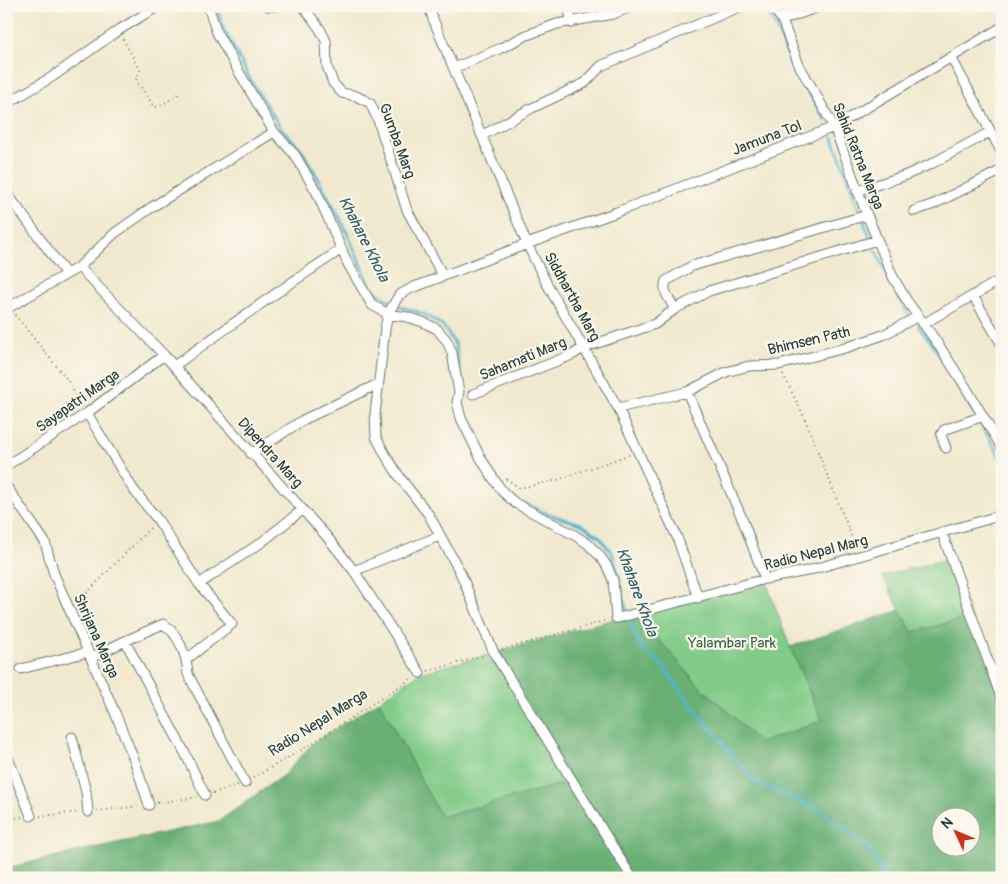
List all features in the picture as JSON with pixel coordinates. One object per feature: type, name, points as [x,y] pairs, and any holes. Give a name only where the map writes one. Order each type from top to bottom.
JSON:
[{"type":"street","points":[[6,104],[52,77],[119,30],[158,6]]},
{"type":"street","points":[[208,6],[217,33],[274,132],[295,155],[317,193],[356,281],[372,305],[424,322],[437,329],[447,341],[452,353],[458,384],[457,402],[461,418],[489,471],[503,492],[515,503],[576,536],[588,544],[600,556],[608,566],[613,580],[617,618]]},
{"type":"street","points":[[268,6],[277,6]]},
{"type":"street","name":"Gumba Marg","points":[[302,6],[320,29],[326,41],[327,66],[333,83],[342,93],[356,96],[370,103],[378,120],[407,210],[443,276]]},
{"type":"street","name":"Siddhartha Marg","points":[[429,6],[527,244],[547,284],[618,408],[677,537],[698,598]]},
{"type":"street","points":[[568,6],[572,23]]},
{"type":"street","points":[[454,68],[557,24],[572,23],[613,14],[633,6]]},
{"type":"street","points":[[483,135],[532,108],[585,83],[601,66],[741,6]]},
{"type":"street","name":"Sahid Ratna Marga","points":[[772,6],[782,20],[799,65],[834,127],[857,191],[893,277],[920,320],[936,341],[1002,448]]},
{"type":"street","points":[[782,20],[820,6]]},
{"type":"street","name":"Jamuna Tol","points":[[390,311],[399,295],[443,276],[617,212],[834,127],[1002,27]]},
{"type":"street","points":[[952,57],[1002,153]]},
{"type":"street","points":[[7,308],[79,267],[115,233],[152,207],[274,132]]},
{"type":"street","points":[[857,191],[904,176],[931,164],[990,132]]},
{"type":"street","points":[[914,211],[934,204],[1002,170]]},
{"type":"street","points":[[6,192],[66,274]]},
{"type":"street","points":[[675,309],[665,293],[664,286],[666,281],[692,266],[867,215]]},
{"type":"street","name":"Sahamati Marg","points":[[473,394],[572,355],[583,348],[655,324],[675,309],[709,291],[878,240]]},
{"type":"street","points":[[174,366],[286,286],[342,249]]},
{"type":"street","name":"Dipendra Marg","points":[[79,267],[164,355],[328,538],[354,571],[420,673]]},
{"type":"street","name":"Bhimsen Path","points":[[618,408],[687,392],[726,372],[749,366],[779,365],[845,348],[920,320],[974,296],[1002,279]]},
{"type":"street","points":[[974,296],[1002,345]]},
{"type":"street","points":[[390,311],[385,329],[378,384],[375,414],[376,437],[400,478],[428,516],[460,572],[494,653],[632,878]]},
{"type":"street","name":"Sayapatri Marga","points":[[6,466],[86,413],[164,355]]},
{"type":"street","points":[[251,454],[303,420],[378,384]]},
{"type":"street","points":[[687,392],[741,516],[765,579]]},
{"type":"street","points":[[86,413],[133,489],[158,520],[199,584],[232,624],[187,660]]},
{"type":"street","points":[[946,448],[941,435],[944,430],[983,416]]},
{"type":"street","name":"Shrijana Marga","points":[[6,486],[45,542],[54,574],[135,762],[149,804]]},
{"type":"street","points":[[199,584],[262,542],[302,510]]},
{"type":"street","name":"Radio Nepal Marg","points":[[617,618],[765,579],[807,571],[1002,515]]},
{"type":"street","points":[[942,533],[1002,700]]},
{"type":"street","points":[[354,571],[439,536]]},
{"type":"street","points":[[21,670],[90,655],[163,624],[171,629],[187,660],[188,674],[244,783]]},
{"type":"street","points":[[125,641],[186,755],[205,796]]},
{"type":"street","points":[[72,737],[86,792],[88,812]]},
{"type":"street","points":[[6,753],[31,816]]},
{"type":"path","points":[[119,30],[140,70],[136,80],[153,105],[156,107],[160,106],[179,94]]},
{"type":"path","points":[[7,308],[66,378],[86,413]]},
{"type":"path","points":[[779,365],[804,417],[859,557]]},
{"type":"path","points":[[489,471],[492,469],[520,488],[557,480],[638,451]]},
{"type":"path","points":[[70,611],[158,520]]},
{"type":"path","name":"Radio Nepal Marga","points":[[6,819],[88,812],[205,796],[244,783],[313,743],[420,673],[617,618]]},
{"type":"green space","points":[[950,558],[971,617],[912,632],[882,576]]},
{"type":"green space","name":"Yalambar Park","points":[[765,579],[790,647],[822,721],[760,743],[727,710],[702,689],[635,613]]},
{"type":"green space","points":[[900,610],[912,632],[971,617],[1002,700],[1002,878],[6,878],[6,868],[219,821],[285,774],[313,743],[379,701],[441,817],[572,781],[494,653],[635,613],[702,689],[727,710],[760,743],[822,721],[790,647]]},
{"type":"green space","points":[[494,653],[572,781],[441,817],[379,701],[420,673]]},
{"type":"waterway","name":"Khahare Khola","points":[[216,6],[223,28],[251,81],[281,128],[301,149],[315,173],[343,224],[371,287],[381,296],[402,307],[424,314],[443,326],[455,344],[461,378]]},
{"type":"waterway","points":[[763,6],[774,23],[792,66],[825,119]]},
{"type":"waterway","points":[[833,138],[861,214]]},
{"type":"waterway","points":[[864,222],[871,240]]},
{"type":"waterway","points":[[876,250],[897,296],[910,317]]},
{"type":"waterway","points":[[918,326],[932,343],[1002,460]]},
{"type":"waterway","name":"Khahare Khola","points":[[526,504],[548,514],[581,524],[600,537],[612,553],[632,629],[641,646],[661,664],[695,710],[755,782],[818,809],[869,848],[885,878]]}]
